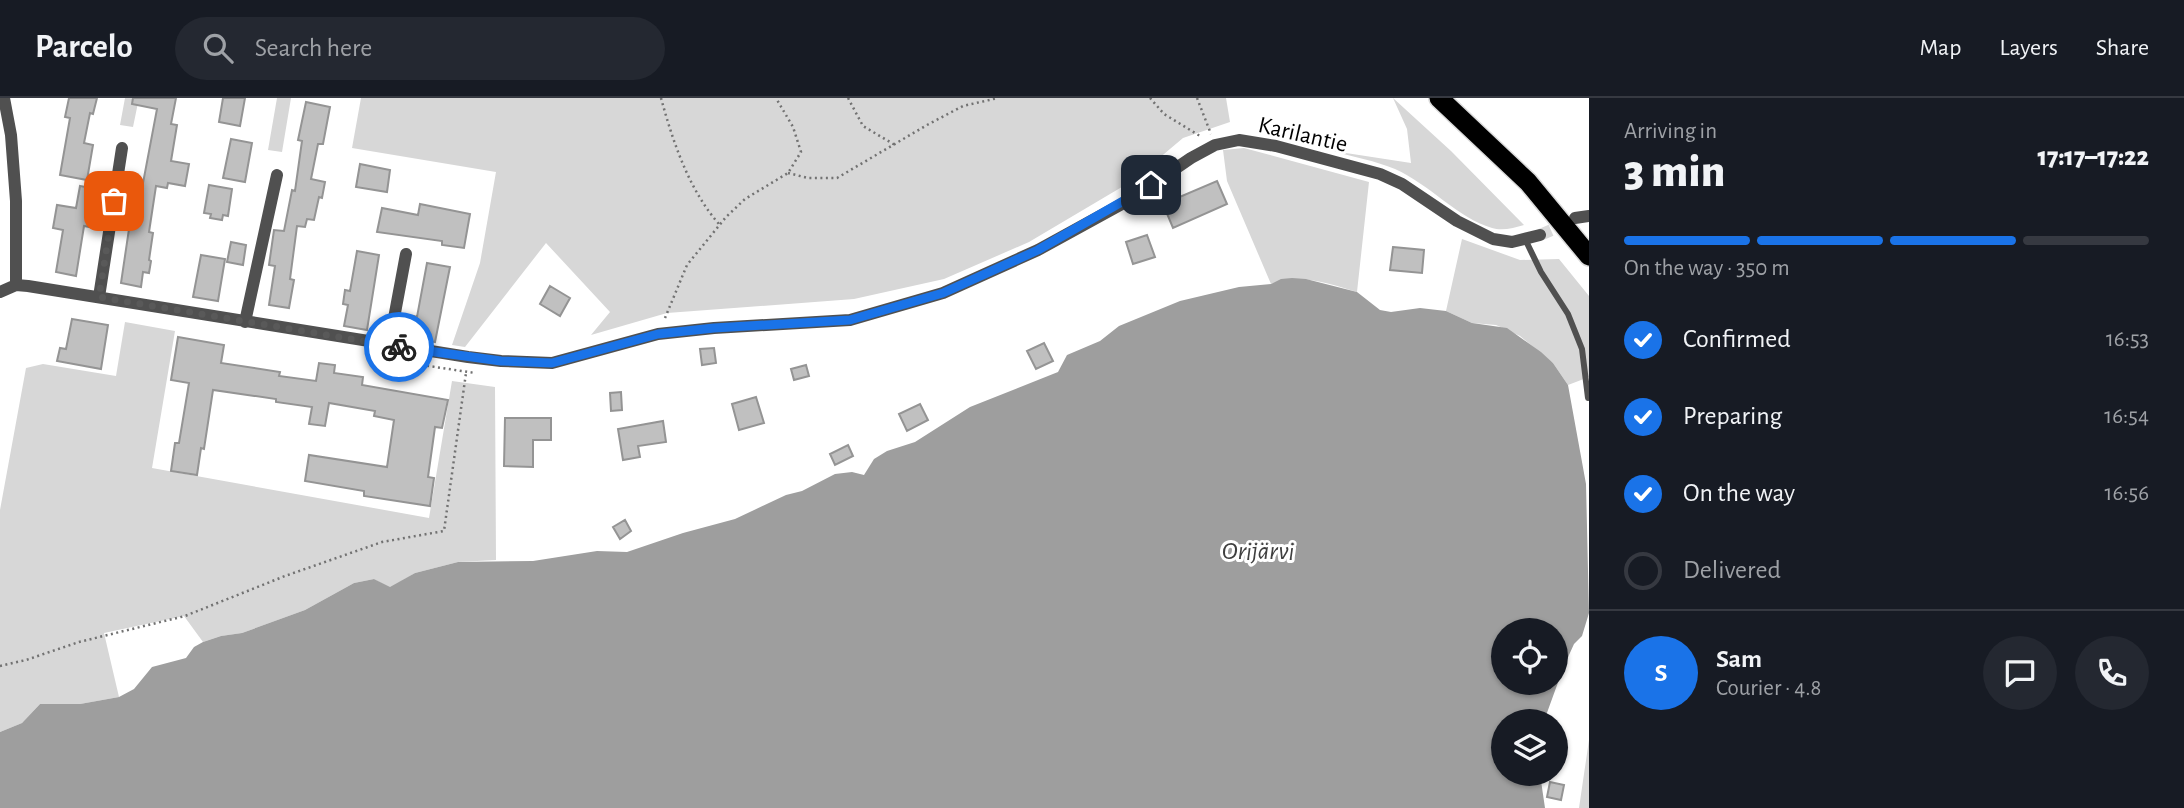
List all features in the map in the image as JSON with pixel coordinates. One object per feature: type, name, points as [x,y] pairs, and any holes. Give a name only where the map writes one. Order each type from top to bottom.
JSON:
[{"type":"highway","points":[[1439,98],[1528,182],[1589,256]]},
{"type":"street","points":[[0,292],[16,285],[16,201],[4,98]]},
{"type":"street","name":"Karilantie","points":[[16,285],[389,345],[501,361],[552,363],[658,334],[850,320],[943,293],[1038,250],[1130,199],[1215,145],[1239,140],[1380,174],[1402,184],[1478,233],[1493,239],[1512,242],[1540,235]]},
{"type":"street","points":[[99,297],[122,148]]},
{"type":"street","points":[[245,322],[277,175]]},
{"type":"street","points":[[1575,218],[1589,216]]},
{"type":"street","points":[[389,345],[406,254]]},
{"type":"lane","points":[[1525,239],[1541,272],[1568,314],[1582,349],[1588,398]]},
{"type":"path","points":[[662,98],[667,120],[702,204],[720,225]]},
{"type":"path","points":[[658,334],[687,265],[745,199],[788,173],[801,152],[793,127],[776,98]]},
{"type":"path","points":[[848,98],[863,126],[895,145]]},
{"type":"path","points":[[788,173],[808,178],[837,178],[963,106],[998,98]]},
{"type":"path","points":[[1150,98],[1164,114],[1215,145]]},
{"type":"path","points":[[1196,98],[1215,145]]},
{"type":"path","points":[[0,666],[79,642],[185,615],[382,542],[444,531],[466,373]]},
{"type":"shaded area","points":[[125,98],[139,98],[133,127],[120,125]]},
{"type":"shaded area","points":[[277,98],[291,98],[282,152],[268,150]]},
{"type":"shaded area","points":[[361,98],[1226,98],[1230,122],[1183,138],[1132,181],[1029,242],[944,279],[854,299],[667,313],[591,335],[610,312],[546,243],[465,347],[452,345],[480,263],[496,172],[352,148]]},
{"type":"shaded area","points":[[1393,98],[1451,151],[1524,225],[1500,229],[1479,223],[1408,175],[1372,161],[1333,151],[1411,163],[1407,129]]},
{"type":"shaded area","points":[[1244,148],[1369,182],[1357,292],[1303,279],[1271,284],[1227,181],[1223,150]]},
{"type":"shaded area","points":[[1462,239],[1520,260],[1559,259],[1589,296],[1589,377],[1568,385],[1553,363],[1520,336],[1496,325],[1472,323],[1446,311]]},
{"type":"shaded area","points":[[125,322],[175,331],[152,468],[429,518],[452,381],[495,387],[496,560],[458,562],[415,573],[390,588],[374,579],[354,583],[305,610],[242,633],[203,642],[184,616],[104,633],[119,697],[80,704],[40,704],[22,723],[0,732],[0,510],[26,368],[43,364],[116,376]]},
{"type":"shaded area","points":[[1589,740],[1589,808],[1579,808]]},
{"type":"water","name":"Orijärvi","points":[[1281,279],[1306,279],[1357,292],[1380,310],[1391,312],[1420,308],[1446,311],[1472,323],[1507,328],[1553,363],[1568,385],[1586,484],[1589,613],[1582,636],[1574,644],[1568,657],[1568,618],[1491,618],[1491,695],[1553,695],[1548,709],[1491,709],[1491,786],[1542,786],[1545,808],[0,808],[0,732],[22,723],[40,704],[80,704],[119,697],[134,689],[152,667],[186,658],[194,647],[203,642],[242,633],[305,610],[354,583],[374,579],[390,587],[415,573],[458,562],[533,561],[597,551],[627,552],[735,519],[835,474],[852,472],[864,475],[874,459],[887,451],[915,442],[970,407],[1058,372],[1067,355],[1100,341],[1119,326],[1180,301],[1239,287],[1271,284]]},
{"type":"building","points":[[69,98],[97,98],[93,114],[90,113],[84,143],[93,145],[87,180],[60,175],[70,118],[65,117]]},
{"type":"building","points":[[133,98],[176,98],[171,124],[177,125],[171,161],[189,164],[185,186],[168,183],[167,188],[156,186],[149,232],[153,233],[151,261],[149,273],[143,272],[141,287],[121,283],[129,229],[136,199],[140,199],[157,109],[132,104]]},
{"type":"building","points":[[223,98],[245,98],[240,126],[219,122]]},
{"type":"building","points":[[306,102],[330,107],[323,144],[318,144],[311,179],[325,182],[314,220],[307,219],[305,227],[297,226],[290,279],[294,280],[289,308],[269,305],[275,266],[269,265],[274,230],[284,231],[292,190],[295,191],[302,141],[298,140]]},
{"type":"building","points":[[231,139],[252,143],[245,182],[223,178]]},
{"type":"building","points":[[360,164],[390,170],[387,192],[356,187]]},
{"type":"building","points":[[1217,181],[1227,204],[1173,228],[1163,204]]},
{"type":"building","points":[[209,185],[232,189],[228,216],[223,215],[222,220],[210,218],[211,214],[204,213]]},
{"type":"building","points":[[80,186],[102,190],[95,228],[84,226],[76,276],[56,272],[63,230],[53,228],[57,205],[76,208]]},
{"type":"building","points":[[420,204],[470,214],[464,248],[442,245],[442,241],[377,232],[382,208],[418,215]]},
{"type":"building","points":[[1147,235],[1155,257],[1133,264],[1126,242]]},
{"type":"building","points":[[231,242],[246,245],[243,265],[227,262]]},
{"type":"building","points":[[1393,247],[1424,250],[1422,273],[1390,270]]},
{"type":"building","points":[[357,251],[379,255],[367,330],[344,326],[348,305],[343,304],[345,290],[350,291]]},
{"type":"building","points":[[201,255],[225,259],[218,301],[193,297]]},
{"type":"building","points":[[427,263],[450,267],[435,342],[413,338],[414,333],[411,332],[414,316],[417,317]]},
{"type":"building","points":[[550,286],[570,298],[560,316],[540,304]]},
{"type":"building","points":[[72,319],[108,325],[101,369],[57,361],[60,348],[66,349]]},
{"type":"building","points":[[178,337],[224,345],[221,363],[280,372],[279,376],[316,381],[319,363],[335,365],[334,373],[363,377],[362,385],[448,400],[442,428],[435,427],[428,477],[434,478],[430,506],[364,496],[364,491],[305,481],[309,455],[387,467],[394,420],[374,416],[375,411],[329,403],[325,426],[309,424],[312,407],[213,390],[197,475],[171,471],[175,443],[179,443],[189,383],[171,380]]},
{"type":"building","points":[[1044,343],[1053,361],[1036,369],[1027,351]]},
{"type":"building","points":[[714,348],[716,363],[702,365],[700,349]]},
{"type":"building","points":[[806,365],[809,376],[794,380],[791,369]]},
{"type":"building","points":[[621,392],[622,410],[611,411],[610,393]]},
{"type":"building","points":[[756,397],[764,423],[739,430],[732,404]]},
{"type":"building","points":[[920,404],[928,420],[907,431],[899,414]]},
{"type":"building","points":[[505,418],[551,418],[551,440],[533,440],[533,467],[504,466]]},
{"type":"building","points":[[663,421],[666,442],[638,446],[640,457],[623,460],[618,429]]},
{"type":"building","points":[[848,445],[853,456],[835,465],[830,454]]},
{"type":"building","points":[[625,520],[631,531],[620,539],[613,527]]},
{"type":"building","points":[[1549,786],[1564,786],[1561,800],[1547,797]]},
{"type":"tunnel","points":[[1540,235],[1568,223]]},
{"type":"way so far","points":[[114,201],[99,297],[399,347]]},
{"type":"route","points":[[399,347],[501,361],[552,363],[658,334],[850,320],[943,293],[1038,250],[1151,185]]}]
